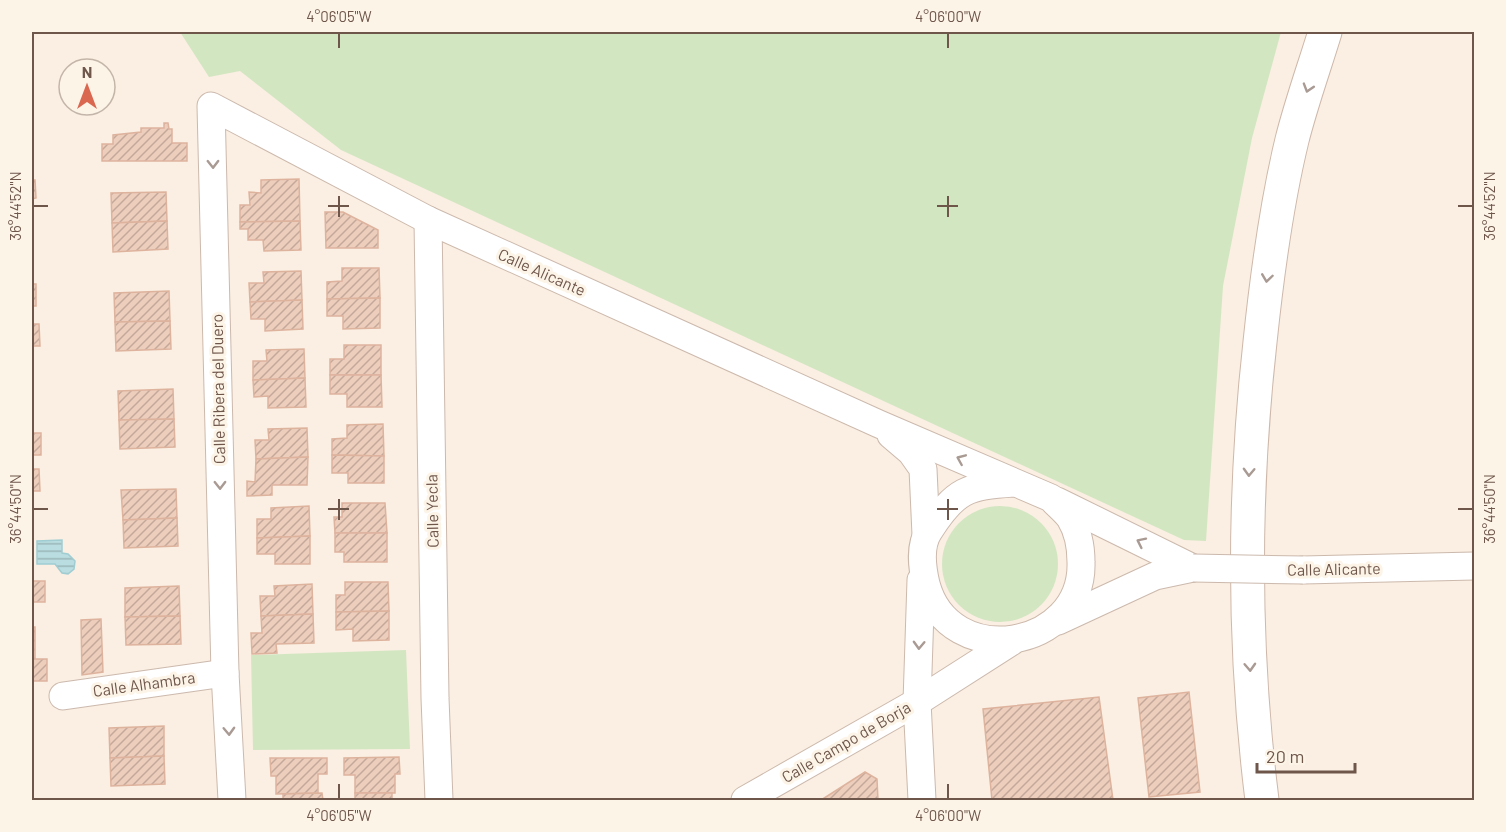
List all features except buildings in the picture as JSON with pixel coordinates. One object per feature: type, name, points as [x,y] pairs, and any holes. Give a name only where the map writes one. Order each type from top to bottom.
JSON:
[{"type":"main road","points":[[1262,801],[1252,720],[1247,620],[1251,418],[1266,278],[1292,141],[1325,32]]},
{"type":"street","name":"Calle Alicante","points":[[211,105],[428,220],[1014,483]]},
{"type":"street","name":"Calle Ribera del Duero","points":[[211,105],[225,673],[232,801]]},
{"type":"street","name":"Calle Yecla","points":[[428,220],[435,698],[439,801]]},
{"type":"street","name":"Calle Alicante","points":[[879,424],[911,452],[923,469],[926,535]]},
{"type":"street","points":[[921,565],[930,597],[949,623],[978,638],[1011,642],[1055,622],[1073,600],[1082,574],[1081,545],[1070,519],[1051,498],[1014,483],[977,485],[946,504],[926,535],[921,565],[917,702],[922,801]]},
{"type":"street","name":"Calle Alicante","points":[[1051,498],[1193,568]]},
{"type":"street","name":"Calle Alicante","points":[[1055,622],[1155,576],[1193,568],[1303,570],[1474,566]]},
{"type":"street","name":"Calle Campo de Borja","points":[[745,801],[917,702],[1011,642]]},
{"type":"street","name":"Calle Alhambra","points":[[63,696],[225,673]]},
{"type":"green space","points":[[180,32],[1281,32],[1252,138],[1223,286],[1206,541],[1184,540],[341,150],[240,71],[209,77]]},
{"type":"green space","points":[[1000,506],[1022,510],[1041,523],[1054,542],[1058,564],[1054,586],[1041,605],[1022,618],[1000,622],[978,618],[959,605],[946,586],[942,564],[946,542],[959,523],[978,510]]},
{"type":"green space","points":[[406,650],[410,749],[253,750],[251,655]]},
{"type":"water","points":[[62,540],[62,553],[68,554],[75,561],[74,569],[68,574],[62,573],[55,564],[37,564],[37,541]]}]
